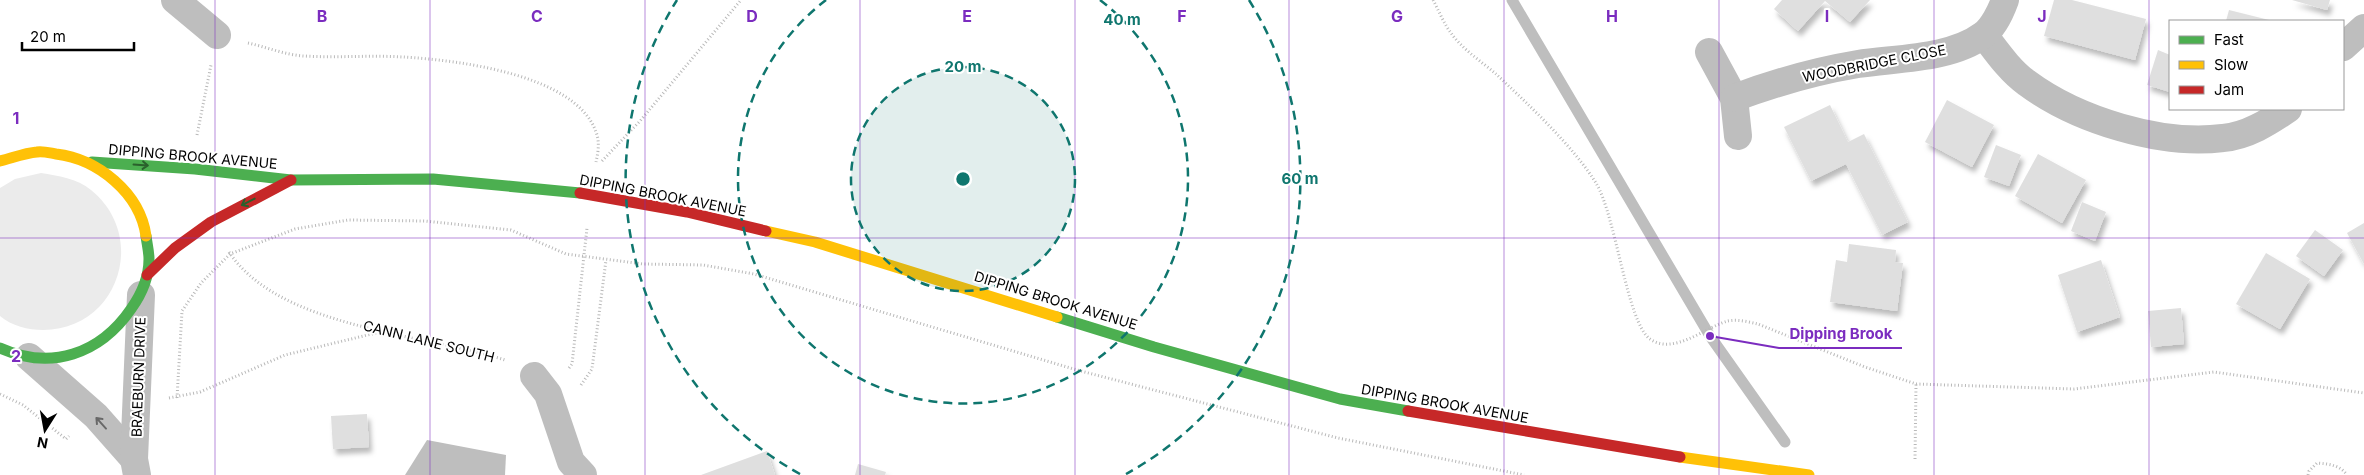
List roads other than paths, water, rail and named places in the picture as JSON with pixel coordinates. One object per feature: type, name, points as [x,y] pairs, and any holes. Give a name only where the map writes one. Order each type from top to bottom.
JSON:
[{"type":"street","points":[[175,0],[217,35]]},
{"type":"street","name":"WOODBRIDGE CLOSE","points":[[1734,98],[1764,86],[1858,64],[1945,51],[1966,44],[1984,35],[2001,12],[2005,0]]},
{"type":"street","points":[[2344,45],[2364,28]]},
{"type":"street","points":[[1984,35],[2004,61],[2026,83],[2054,100],[2090,117],[2128,129],[2168,138],[2224,138],[2270,122],[2287,110]]},
{"type":"street","points":[[1709,52],[1734,98],[1738,136]]},
{"type":"street","points":[[0,161],[31,151],[63,152],[92,162],[119,182],[138,209],[148,241],[144,285],[127,318],[107,338],[84,351],[57,358],[29,357],[0,348]]},
{"type":"street","name":"DIPPING BROOK AVENUE","points":[[92,162],[195,169],[292,180],[433,178],[591,194],[687,212],[815,242],[1154,347],[1340,399],[1689,459],[1810,475]]},
{"type":"street","name":"DIPPING BROOK AVENUE","points":[[144,285],[175,248],[211,222],[292,180]]},
{"type":"street","name":"BRAEBURN DRIVE","points":[[135,467],[144,285]]},
{"type":"street","name":"BRAEBURN DRIVE","points":[[29,357],[96,416],[135,467]]},
{"type":"street","points":[[546,395],[571,462],[583,475]]},
{"type":"waterway","points":[[1512,0],[1710,336],[1785,442]]},
{"type":"place","name":"Dipping Brook","points":[[1710,336]]}]
